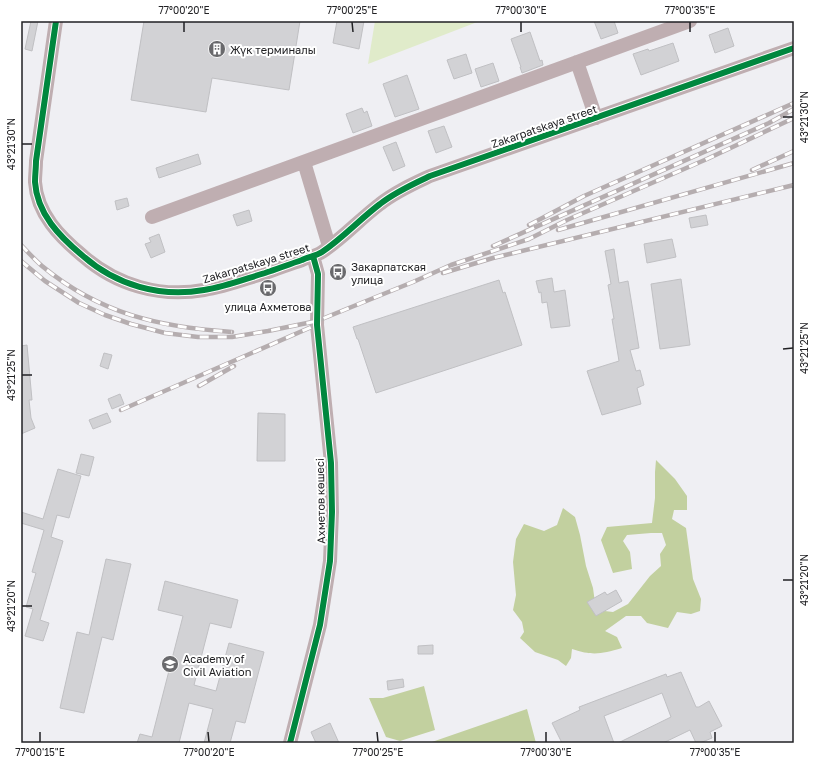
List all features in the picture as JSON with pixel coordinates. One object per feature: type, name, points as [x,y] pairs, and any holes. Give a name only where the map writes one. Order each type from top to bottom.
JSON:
[{"type":"street","name":"Zakarpatskaya street","points":[[56,21],[39,142],[35,183],[41,208],[49,222],[75,250],[90,263],[110,276],[127,284],[147,289],[180,292],[221,287],[313,256],[330,246],[380,203],[408,186],[430,176],[794,48]]},
{"type":"street","points":[[152,217],[690,21]]},
{"type":"street","points":[[577,62],[596,118]]},
{"type":"street","points":[[304,162],[330,246]]},
{"type":"street","name":"Ахметов көшесі","points":[[290,743],[320,625],[330,560],[332,512],[331,463],[317,324],[318,274],[313,256]]},
{"type":"green space","points":[[375,21],[480,21],[368,64]]},
{"type":"green space","points":[[656,460],[675,479],[687,496],[687,510],[674,510],[672,519],[686,528],[693,579],[701,599],[700,611],[691,614],[677,612],[668,628],[647,623],[641,616],[626,616],[605,631],[617,637],[622,648],[597,653],[586,653],[572,649],[571,658],[566,666],[558,660],[535,652],[520,638],[524,632],[522,622],[513,610],[516,595],[513,562],[516,539],[524,524],[544,531],[557,525],[563,508],[575,517],[586,566],[593,588],[596,610],[613,612],[628,604],[650,576],[661,566],[660,554],[666,545],[662,533],[627,535],[623,541],[630,552],[632,569],[613,573],[601,540],[607,527],[652,523],[655,498]]},
{"type":"green space","points":[[424,686],[435,730],[400,741],[386,737],[369,698],[383,698]]},
{"type":"green space","points":[[527,709],[536,743],[429,743]]},
{"type":"building","points":[[31,21],[38,21],[32,51],[25,49]]},
{"type":"building","name":"Жүк терминалы","points":[[144,21],[300,21],[289,90],[212,78],[206,112],[131,100]]},
{"type":"building","points":[[337,21],[364,21],[359,49],[333,43]]},
{"type":"building","points":[[594,21],[614,21],[618,33],[601,39]]},
{"type":"building","points":[[728,28],[734,46],[715,53],[709,35]]},
{"type":"building","points":[[530,32],[540,61],[542,60],[543,65],[522,73],[511,39]]},
{"type":"building","points":[[673,43],[679,61],[641,75],[633,54],[648,49],[649,51]]},
{"type":"building","points":[[466,54],[472,73],[454,79],[447,60]]},
{"type":"building","points":[[493,63],[499,81],[481,87],[475,69]]},
{"type":"building","points":[[407,75],[419,109],[395,117],[383,84]]},
{"type":"building","points":[[362,108],[364,113],[367,111],[372,126],[353,133],[346,114]]},
{"type":"building","points":[[444,126],[452,147],[436,153],[428,131]]},
{"type":"building","points":[[396,142],[405,166],[393,171],[383,147]]},
{"type":"building","points":[[198,154],[201,164],[159,178],[156,168]]},
{"type":"building","points":[[127,198],[129,206],[117,210],[115,201]]},
{"type":"building","points":[[249,210],[252,221],[237,226],[233,215]]},
{"type":"building","points":[[706,215],[708,225],[691,228],[689,218]]},
{"type":"building","points":[[159,234],[165,252],[151,258],[145,244],[151,242],[149,238]]},
{"type":"building","points":[[672,239],[676,257],[647,263],[644,244]]},
{"type":"building","points":[[614,249],[619,283],[628,281],[639,348],[630,350],[636,371],[640,370],[644,385],[637,388],[641,404],[602,415],[587,371],[619,361],[608,285],[611,284],[605,251]]},
{"type":"building","points":[[552,278],[554,292],[565,290],[570,326],[551,328],[547,302],[542,303],[541,292],[539,293],[536,281]]},
{"type":"building","points":[[681,279],[690,345],[660,349],[651,284]]},
{"type":"building","points":[[499,280],[503,293],[505,292],[522,345],[376,393],[353,327]]},
{"type":"building","points":[[27,345],[32,400],[29,400],[31,418],[35,428],[21,434],[21,346]]},
{"type":"building","points":[[104,353],[112,355],[108,369],[100,366]]},
{"type":"building","points":[[120,394],[124,404],[112,409],[108,399]]},
{"type":"building","points":[[107,413],[111,422],[93,429],[89,420]]},
{"type":"building","points":[[258,413],[285,414],[285,461],[257,461]]},
{"type":"building","points":[[81,454],[94,457],[89,476],[76,473]]},
{"type":"building","points":[[58,469],[81,476],[69,518],[57,515],[51,537],[63,541],[40,620],[49,623],[43,641],[25,636],[33,609],[26,607],[36,573],[32,572],[44,530],[21,523],[21,512],[43,519]]},
{"type":"building","points":[[106,559],[131,564],[113,640],[102,637],[84,713],[60,708],[77,632],[89,635]]},
{"type":"building","points":[[165,581],[238,600],[231,628],[210,623],[194,685],[216,691],[229,643],[264,652],[245,723],[236,721],[230,743],[204,743],[213,709],[189,703],[179,743],[137,743],[140,734],[152,737],[183,616],[158,610]]},
{"type":"building","points":[[616,590],[622,601],[596,616],[587,602],[605,592],[607,595]]},
{"type":"building","points":[[433,645],[433,654],[418,654],[418,646]]},
{"type":"building","points":[[681,672],[696,707],[699,707],[709,701],[722,726],[710,732],[712,738],[700,743],[696,743],[690,730],[663,743],[618,743],[671,717],[662,693],[604,716],[614,743],[562,743],[552,723],[580,710],[579,707],[666,674],[667,677]]},
{"type":"building","points":[[403,679],[404,687],[388,690],[387,681]]},
{"type":"building","points":[[330,723],[339,743],[316,743],[311,732]]},
{"type":"railway","points":[[529,225],[584,196],[794,103]]},
{"type":"railway","points":[[493,246],[769,123],[794,109]]},
{"type":"railway","points":[[21,261],[45,281],[79,303],[105,315],[131,324],[165,333],[198,337],[232,337],[268,331],[317,321],[451,265],[529,239],[567,220],[707,159],[794,118]]},
{"type":"railway","points":[[752,170],[794,151]]},
{"type":"railway","points":[[558,230],[794,163]]},
{"type":"railway","points":[[443,273],[493,258],[794,185]]},
{"type":"railway","points":[[21,245],[42,266],[64,282],[86,296],[108,307],[155,322],[205,330],[232,332]]},
{"type":"railway","points":[[121,410],[316,325]]},
{"type":"railway","points":[[199,386],[234,366]]},
{"type":"cycle path","points":[[56,21],[36,161],[35,182],[40,204],[51,224],[58,233],[74,249],[96,266],[124,282],[139,287],[171,292],[188,292],[220,287],[317,255],[337,241],[386,200],[404,188],[430,176],[794,48]]},
{"type":"cycle path","points":[[290,743],[320,625],[330,561],[332,512],[331,463],[317,325],[318,274],[313,256]]},
{"type":"place","name":"Жүк терминалы","points":[[217,49]]},
{"type":"place","name":"Закарпатская улица","points":[[338,272]]},
{"type":"place","name":"улица Ахметова","points":[[268,288]]},
{"type":"place","name":"Academy of Civil Aviation","points":[[170,664]]}]
